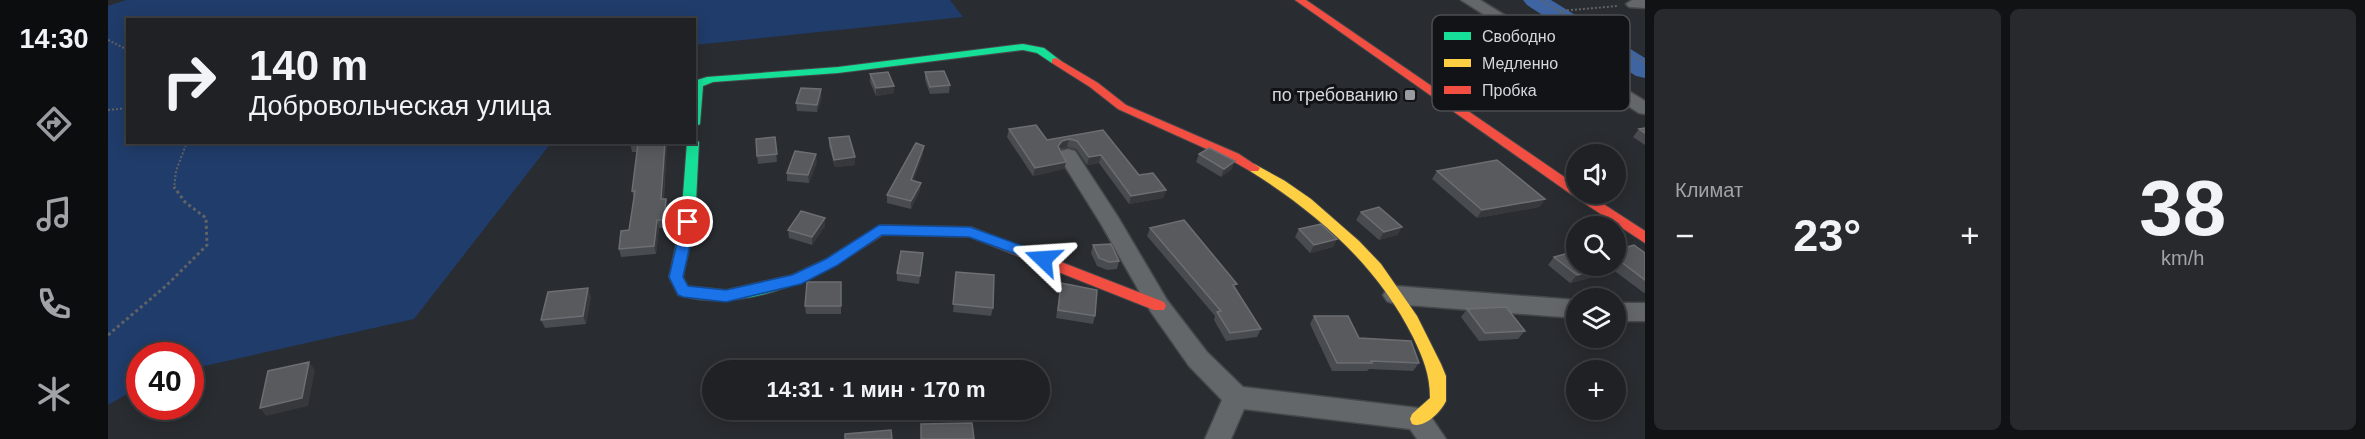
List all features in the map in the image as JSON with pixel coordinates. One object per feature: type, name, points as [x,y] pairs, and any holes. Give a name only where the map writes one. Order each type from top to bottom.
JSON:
[{"type":"street","points":[[1300,0],[1432,91]]},
{"type":"street","points":[[1469,0],[1493,15]]},
{"type":"street","points":[[696,104],[698,84],[711,79],[838,70],[1023,46],[1040,50],[1094,85],[1122,107],[1200,140],[1273,179],[1335,226],[1367,258],[1418,331],[1437,374],[1438,401],[1426,429],[1236,397],[1198,359],[1159,306],[1111,222],[1068,155]]},
{"type":"street","points":[[1630,100],[1645,109]]},
{"type":"street","points":[[1460,111],[1566,184]]},
{"type":"street","points":[[693,144],[688,222],[676,277],[683,291],[726,296],[796,280],[831,263],[879,230],[970,232],[1159,306]]},
{"type":"street","points":[[1595,204],[1645,238]]},
{"type":"street","points":[[1395,295],[1566,308]]},
{"type":"street","points":[[1626,312],[1645,312]]},
{"type":"street","points":[[1218,439],[1236,397]]},
{"type":"path","points":[[1541,0],[1564,15]]},
{"type":"path","points":[[1557,11],[1640,4]]},
{"type":"path","points":[[108,40],[126,49]]},
{"type":"path","points":[[1630,54],[1645,63]]},
{"type":"path","points":[[108,110],[126,108]]},
{"type":"path","points":[[108,335],[167,285],[207,245],[206,218],[185,202],[174,189],[176,171],[186,144]]},
{"type":"shaded area","points":[[126,0],[950,0],[963,17],[696,45],[696,18],[126,18],[126,144],[550,144],[414,319],[204,366],[204,342],[126,342],[126,395],[108,405],[108,6]]},
{"type":"building","points":[[944,71],[950,85],[930,87],[925,72]]},
{"type":"building","points":[[888,72],[894,86],[876,88],[870,74]]},
{"type":"building","points":[[801,88],[821,89],[817,105],[796,103]]},
{"type":"building","points":[[1036,125],[1047,140],[1103,130],[1139,175],[1153,173],[1166,190],[1131,196],[1101,155],[1089,157],[1077,141],[1069,139],[1062,141],[1058,146],[1066,162],[1035,168],[1009,129]]},
{"type":"building","points":[[849,136],[855,157],[834,160],[829,138]]},
{"type":"building","points":[[775,137],[777,154],[757,156],[756,139]]},
{"type":"building","points":[[916,143],[924,146],[911,180],[921,183],[911,201],[887,195]]},
{"type":"building","points":[[638,144],[665,144],[661,199],[666,199],[664,220],[657,220],[654,246],[619,249],[621,231],[629,230],[635,191],[632,191]]},
{"type":"building","points":[[1209,148],[1235,161],[1224,169],[1199,154]]},
{"type":"building","points":[[795,151],[816,154],[808,175],[787,173]]},
{"type":"building","points":[[1497,160],[1545,199],[1482,210],[1437,171]]},
{"type":"building","points":[[1379,207],[1402,227],[1384,232],[1361,212]]},
{"type":"building","points":[[801,211],[825,218],[812,237],[788,230]]},
{"type":"building","points":[[1184,220],[1237,284],[1233,285],[1261,329],[1230,333],[1217,312],[1221,311],[1150,228]]},
{"type":"building","points":[[1321,224],[1337,239],[1314,245],[1299,229]]},
{"type":"building","points":[[1111,244],[1119,261],[1109,262],[1099,258],[1093,245]]},
{"type":"building","points":[[1634,245],[1645,253],[1645,280],[1626,266],[1626,247]]},
{"type":"building","points":[[901,251],[923,253],[920,276],[897,273]]},
{"type":"building","points":[[1566,254],[1566,266],[1554,257]]},
{"type":"building","points":[[956,272],[994,275],[993,308],[953,304]]},
{"type":"building","points":[[807,282],[841,282],[841,306],[805,306]]},
{"type":"building","points":[[1061,283],[1097,290],[1095,316],[1058,310]]},
{"type":"building","points":[[588,288],[583,316],[541,320],[548,292]]},
{"type":"building","points":[[1506,307],[1525,331],[1485,333],[1467,309]]},
{"type":"building","points":[[1314,316],[1348,316],[1359,338],[1411,341],[1419,363],[1371,361],[1372,363],[1337,363]]},
{"type":"building","points":[[309,362],[302,398],[260,408],[268,371]]},
{"type":"building","points":[[972,423],[974,439],[921,439],[921,424]]},
{"type":"building","points":[[891,430],[892,439],[845,439],[845,434]]},
{"type":"waterway","points":[[1535,0],[1559,15]]},
{"type":"waterway","points":[[1630,60],[1645,70]]},
{"type":"traffic: fast","points":[[696,104],[698,84],[711,79],[838,70],[1023,47],[1040,50],[1056,61]]},
{"type":"traffic: fast","points":[[693,144],[688,222],[676,277],[683,291],[726,296],[796,280],[831,263],[856,246]]},
{"type":"traffic: slow","points":[[1254,168],[1281,184],[1331,223],[1376,268],[1395,293],[1412,320],[1437,373],[1438,401],[1418,419]]},
{"type":"traffic: jam","points":[[1300,0],[1432,91]]},
{"type":"traffic: jam","points":[[1056,61],[1094,85],[1122,107],[1235,157],[1254,168]]},
{"type":"traffic: jam","points":[[1460,111],[1566,184]]},
{"type":"traffic: jam","points":[[1595,204],[1645,238]]},
{"type":"traffic: jam","points":[[856,246],[880,230],[971,232],[1159,306]]},
{"type":"place","name":"по требованию","points":[[1410,95]]},
{"type":"route","points":[[688,222],[676,277],[683,291],[726,296],[796,280],[831,263],[864,238],[879,230],[970,232],[1043,259]]}]
